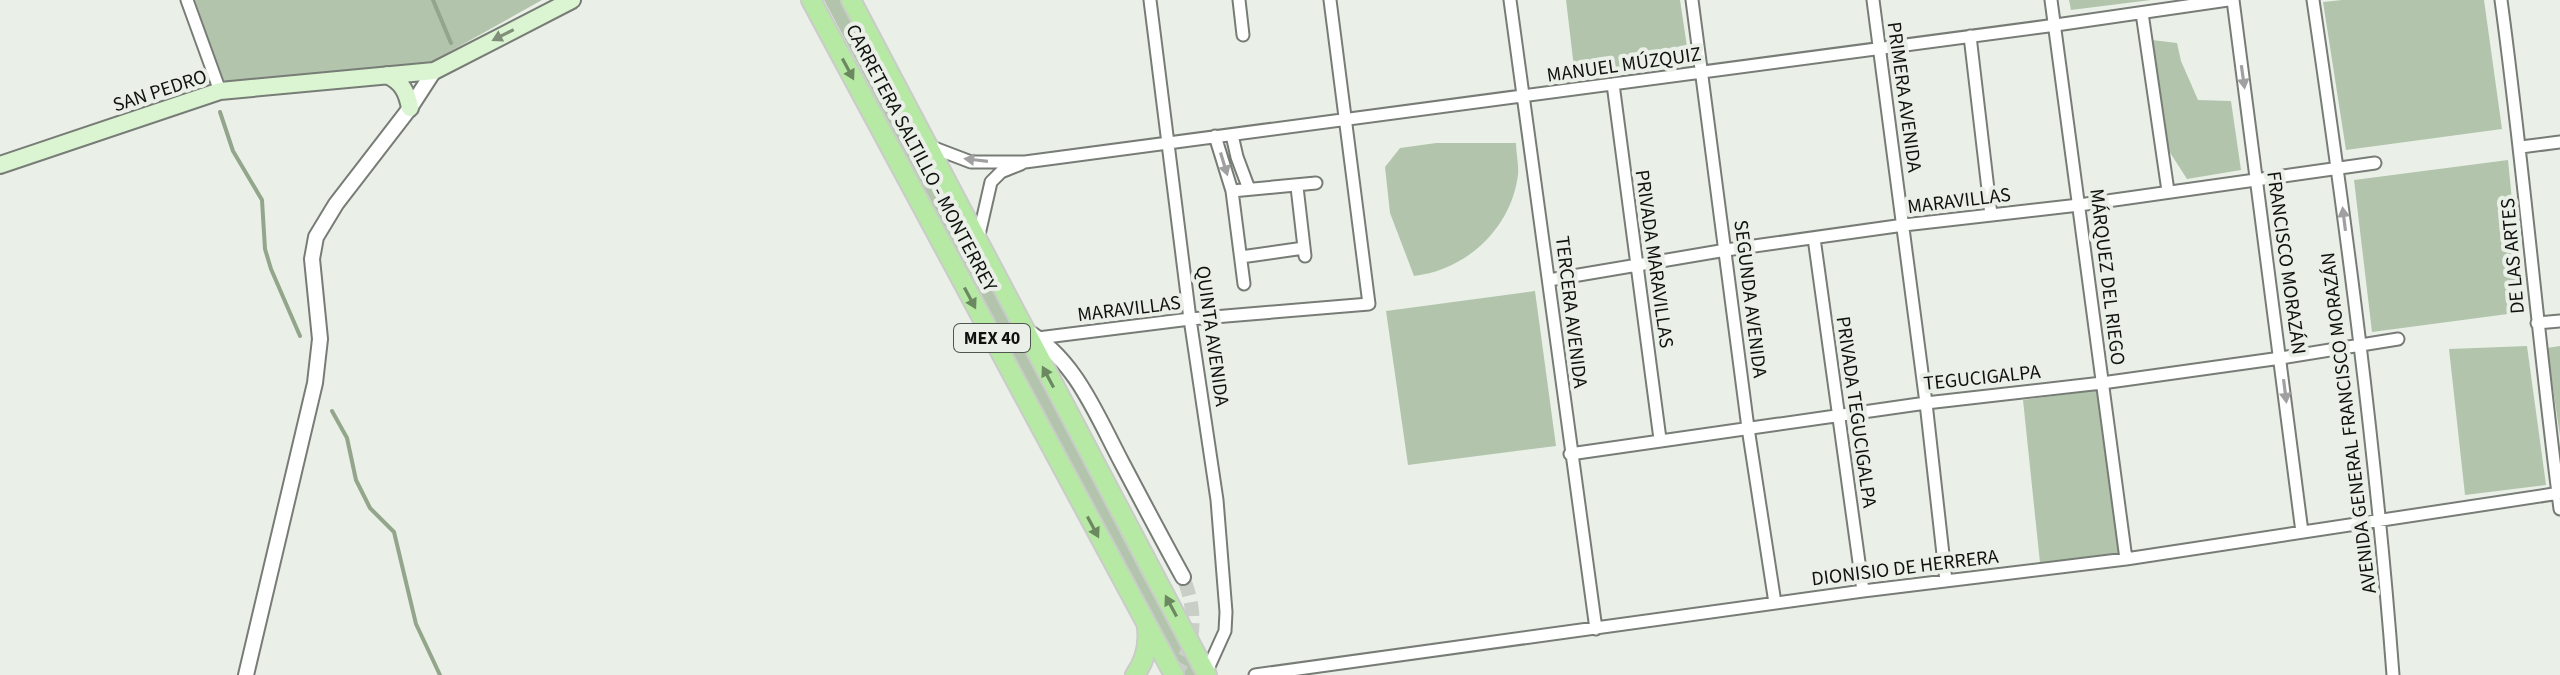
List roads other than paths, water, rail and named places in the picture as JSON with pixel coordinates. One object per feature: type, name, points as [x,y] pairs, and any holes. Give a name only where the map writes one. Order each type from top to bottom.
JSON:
[{"type":"main road","points":[[434,71],[572,0]]},
{"type":"main road","name":"CARRETERA SALTILLO - MONTERREY","points":[[811,0],[1174,675]]},
{"type":"main road","name":"CARRETERA SALTILLO - MONTERREY","points":[[851,0],[1031,334],[1207,674]]},
{"type":"main road","name":"SAN PEDRO","points":[[0,165],[220,91],[434,71]]},
{"type":"main road","points":[[387,75],[406,90],[410,108]]},
{"type":"main road","points":[[1135,675],[1147,650],[1145,622]]},
{"type":"street","points":[[187,0],[220,91]]},
{"type":"street","name":"QUINTA AVENIDA","points":[[1150,0],[1190,319],[1217,500],[1225,631],[1207,674]]},
{"type":"street","points":[[1239,0],[1243,35]]},
{"type":"street","points":[[1330,0],[1344,120]]},
{"type":"street","name":"TERCERA AVENIDA","points":[[1510,0],[1596,629]]},
{"type":"street","name":"SEGUNDA AVENIDA","points":[[1692,0],[1748,428],[1775,603]]},
{"type":"street","name":"PRIMERA AVENIDA","points":[[1873,0],[1904,225],[1946,581]]},
{"type":"street","name":"MÁRQUEZ DEL RIEGO","points":[[2051,0],[2126,559]]},
{"type":"street","name":"MANUEL MÚZQUIZ","points":[[929,146],[971,162],[1025,162],[2230,0]]},
{"type":"street","name":"FRANCISCO MORAZÁN","points":[[2230,0],[2281,358],[2302,532]]},
{"type":"street","points":[[2313,0],[2337,168]]},
{"type":"street","name":"DE LAS ARTES","points":[[2501,0],[2521,147],[2537,323],[2560,509]]},
{"type":"street","points":[[2142,13],[2168,191]]},
{"type":"street","points":[[1970,36],[1991,215]]},
{"type":"street","points":[[246,675],[315,383],[320,339],[312,259],[316,237],[336,204],[410,108],[434,71]]},
{"type":"street","name":"PRIVADA MARAVILLAS","points":[[1613,84],[1660,439]]},
{"type":"street","name":"MARAVILLAS","points":[[1031,334],[1369,304],[1344,120]]},
{"type":"street","points":[[1232,135],[1249,189]]},
{"type":"street","points":[[1215,136],[1232,191],[1244,284]]},
{"type":"street","points":[[2521,147],[2560,142]]},
{"type":"street","name":"MANUEL MÚZQUIZ","points":[[978,239],[991,182],[1001,172],[1025,162]]},
{"type":"street","name":"MARAVILLAS","points":[[1549,280],[1726,250],[2375,163]]},
{"type":"street","name":"AVENIDA GENERAL FRANCISCO MORAZÁN","points":[[2337,168],[2380,519],[2393,675]]},
{"type":"street","points":[[1232,191],[1316,183]]},
{"type":"street","points":[[1241,257],[1304,252],[1297,187]]},
{"type":"street","name":"PRIVADA TEGUCIGALPA","points":[[1814,238],[1863,591]]},
{"type":"street","points":[[2537,323],[2560,321]]},
{"type":"street","points":[[1031,334],[1066,365],[1081,387],[1183,577]]},
{"type":"street","name":"TEGUCIGALPA","points":[[1570,454],[1926,403],[2102,383],[2398,339]]},
{"type":"street","name":"DIONISIO DE HERRERA","points":[[1255,675],[1863,591],[2126,559],[2559,493]]},
{"type":"waterway","points":[[433,0],[451,43]]},
{"type":"waterway","points":[[220,112],[233,151],[262,200],[265,249],[300,336]]},
{"type":"waterway","points":[[332,411],[347,438],[356,480],[370,508],[394,532],[416,624],[440,675]]},
{"type":"tunnel","points":[[1174,675],[1191,640],[1191,602],[1183,577]]}]
